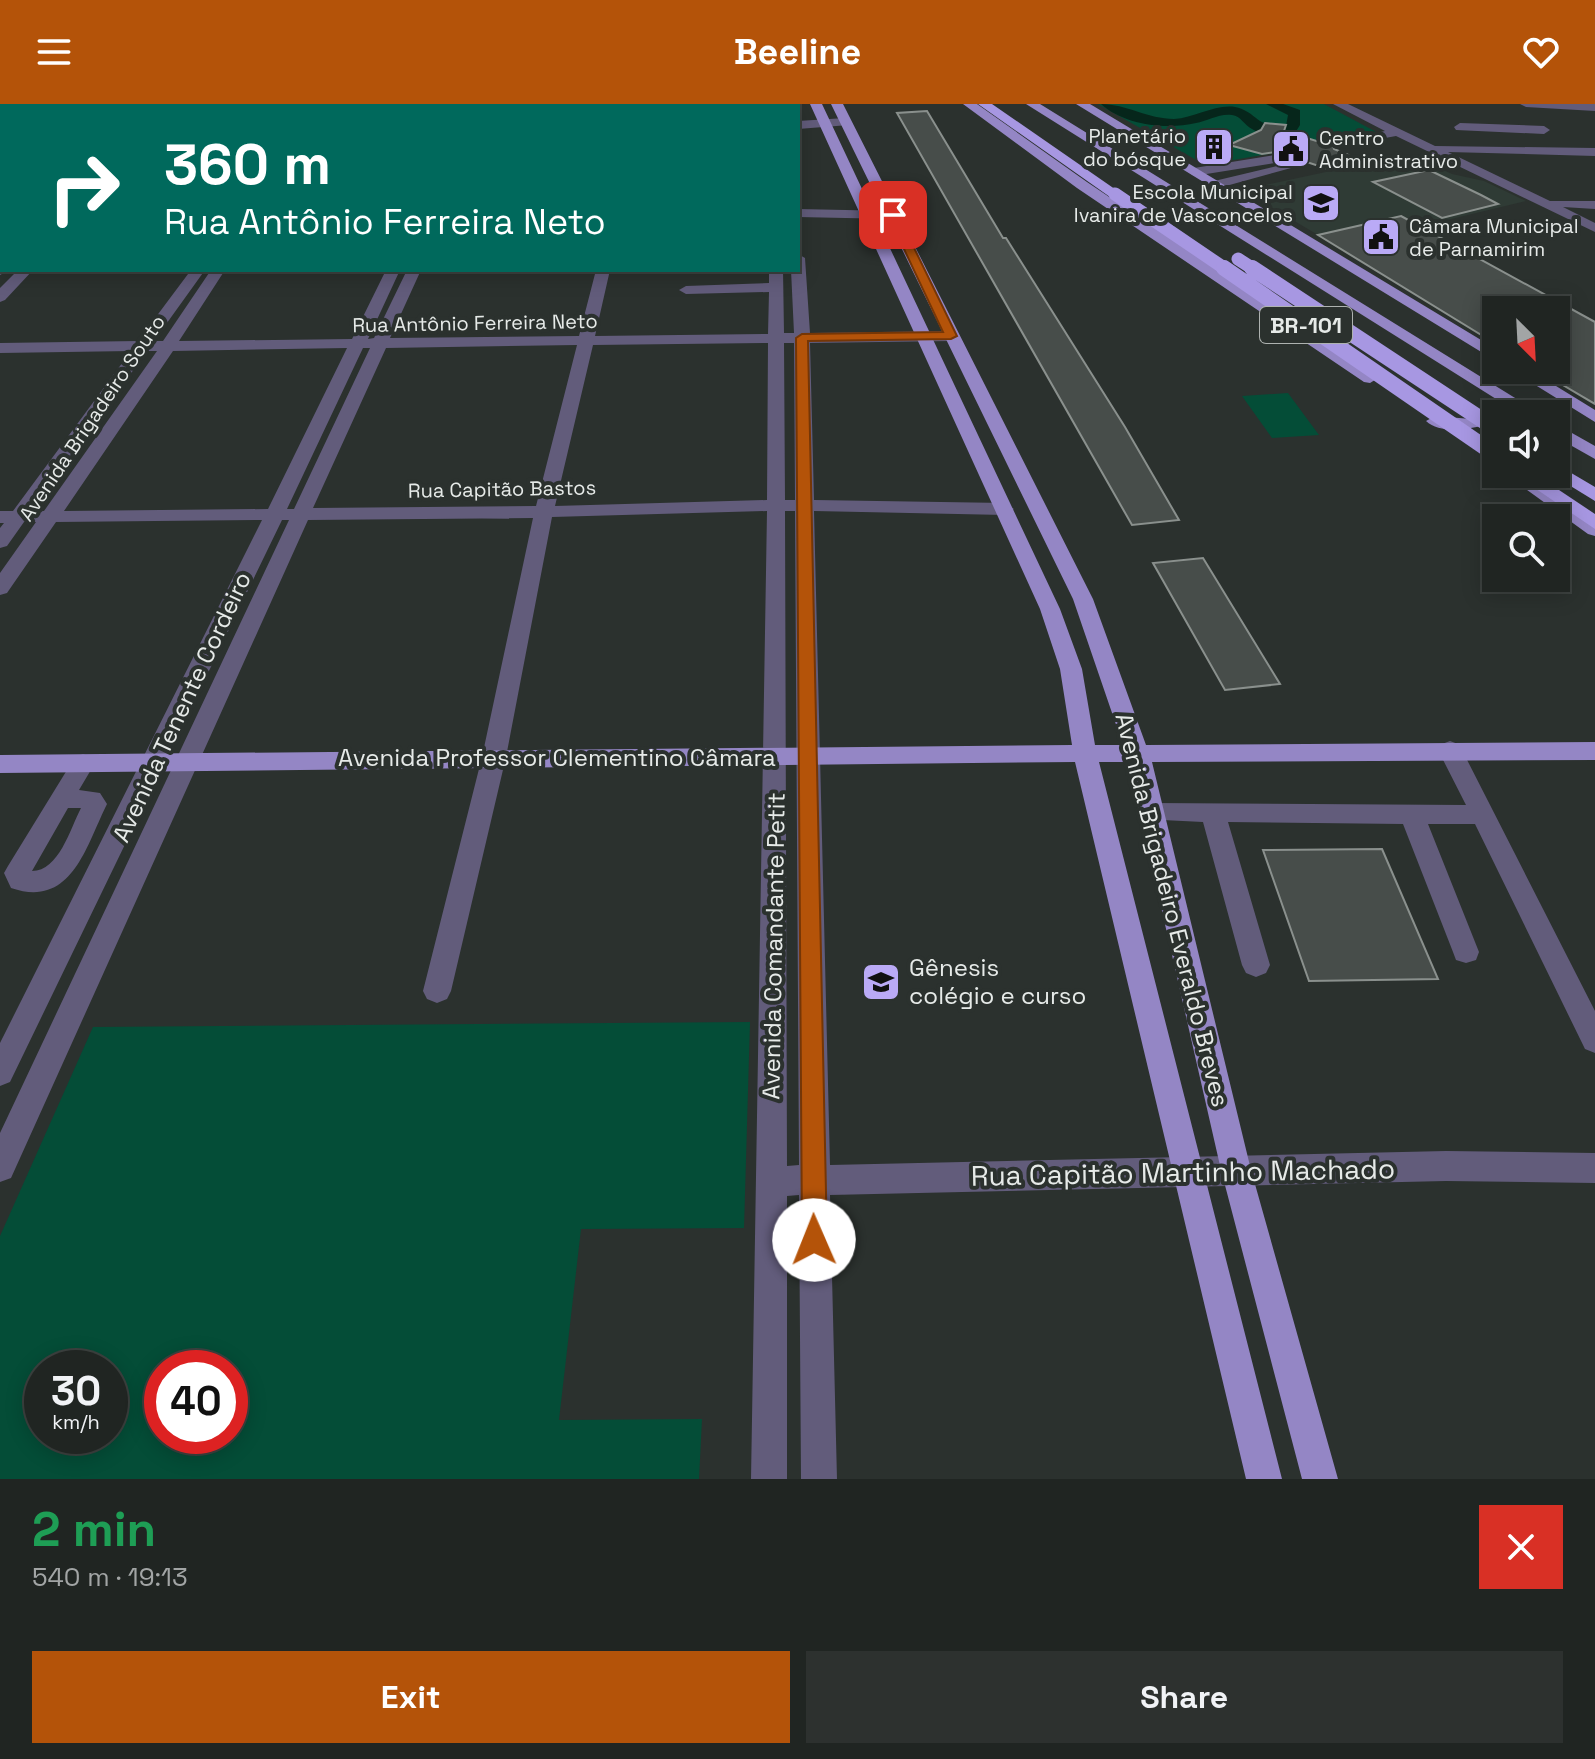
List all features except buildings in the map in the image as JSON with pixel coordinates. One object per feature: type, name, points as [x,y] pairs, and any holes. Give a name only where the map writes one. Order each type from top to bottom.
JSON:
[{"type":"highway","name":"BR-101","points":[[984,104],[1482,449]]},
{"type":"highway","name":"BR-101","points":[[1006,104],[1482,420]]},
{"type":"highway","points":[[1570,478],[1595,495]]},
{"type":"highway","points":[[1544,488],[1595,523]]},
{"type":"main road","name":"Avenida Brigadeiro Everaldo Breves","points":[[816,104],[836,116],[893,215],[1083,599],[1138,754],[1236,1170],[1320,1479]]},
{"type":"main road","points":[[969,104],[1073,179],[1482,450]]},
{"type":"main road","points":[[1032,104],[1509,400]]},
{"type":"main road","points":[[1082,104],[1482,347]]},
{"type":"main road","name":"Avenida Brigadeiro Everaldo Breves","points":[[836,116],[868,215],[1050,609],[1071,669],[1085,755],[1264,1479]]},
{"type":"main road","points":[[1542,384],[1595,417]]},
{"type":"main road","points":[[1503,396],[1503,400]]},
{"type":"main road","points":[[1577,406],[1595,410]]},
{"type":"main road","points":[[1435,421],[1472,424],[1482,420]]},
{"type":"main road","points":[[1570,440],[1595,454]]},
{"type":"main road","points":[[1534,488],[1595,530]]},
{"type":"main road","name":"Avenida Professor Clementino Câmara","points":[[0,764],[494,757],[1595,751]]},
{"type":"street","points":[[1339,104],[1595,228]]},
{"type":"street","points":[[1524,104],[1595,107]]},
{"type":"street","points":[[1524,104],[1562,151]]},
{"type":"street","points":[[800,124],[836,116]]},
{"type":"street","points":[[1460,127],[1544,130]]},
{"type":"street","points":[[1340,144],[1399,132]]},
{"type":"street","points":[[1432,147],[1595,152]]},
{"type":"street","points":[[1194,172],[1275,159],[1296,165],[1215,185]]},
{"type":"street","points":[[1544,203],[1595,205]]},
{"type":"street","points":[[800,213],[893,215]]},
{"type":"street","points":[[0,297],[24,272]]},
{"type":"street","name":"Avenida Brigadeiro Souto","points":[[0,542],[9,517],[196,272]]},
{"type":"street","name":"Avenida Brigadeiro Souto","points":[[0,588],[217,272]]},
{"type":"street","name":"Avenida Tenente Cordeiro","points":[[0,1167],[300,513],[367,345],[392,272]]},
{"type":"street","name":"Avenida Tenente Cordeiro","points":[[0,1073],[155,762],[274,513],[367,345],[413,272]]},
{"type":"street","points":[[437,991],[494,757],[544,512],[603,272]]},
{"type":"street","name":"Avenida Comandante Petit","points":[[769,1479],[776,423],[797,272]]},
{"type":"street","points":[[686,290],[777,279]]},
{"type":"street","name":"Avenida Comandante Petit","points":[[777,279],[803,422],[819,1479]]},
{"type":"street","name":"Rua Antônio Ferreira Neto","points":[[0,348],[951,336]]},
{"type":"street","points":[[776,423],[803,422]]},
{"type":"street","name":"Rua Capitão Bastos","points":[[9,517],[544,512],[776,505],[1005,509]]},
{"type":"street","points":[[1450,750],[1595,1040]]},
{"type":"street","points":[[61,799],[83,763]]},
{"type":"street","points":[[1151,812],[1483,815]]},
{"type":"street","points":[[1213,812],[1256,965]]},
{"type":"street","points":[[1412,814],[1466,952]]},
{"type":"street","points":[[0,1082],[39,1080]]},
{"type":"street","name":"Rua Capitão Martinho Machado","points":[[771,1181],[1188,1170],[1446,1166],[1595,1168]]},
{"type":"shaded area","points":[[1391,158],[1413,169],[1432,165],[1452,174],[1484,181],[1526,201],[1422,226],[1402,215],[1318,235],[1242,190]]},
{"type":"green space","points":[[1098,104],[1324,104],[1380,134],[1205,165]]},
{"type":"green space","points":[[1288,393],[1319,435],[1272,438],[1242,396]]},
{"type":"green space","points":[[750,1022],[744,1228],[581,1229],[559,1420],[702,1419],[699,1479],[0,1479],[0,1236],[93,1027]]},
{"type":"waterway","points":[[1107,104],[1140,118],[1174,123],[1234,111],[1262,129],[1290,130],[1294,125],[1295,113],[1272,104]]},
{"type":"place","name":"Planetário do bósque","points":[[1214,147]]},
{"type":"place","name":"Centro Administrativo","points":[[1291,149]]},
{"type":"place","name":"Escola Municipal Ivanira de Vasconcelos","points":[[1321,203]]},
{"type":"place","name":"Câmara Municipal de Parnamirim","points":[[1381,237]]},
{"type":"place","name":"Gênesis colégio e curso","points":[[881,982]]},
{"type":"route","points":[[814,1240],[802,338],[951,336],[893,215]]}]
